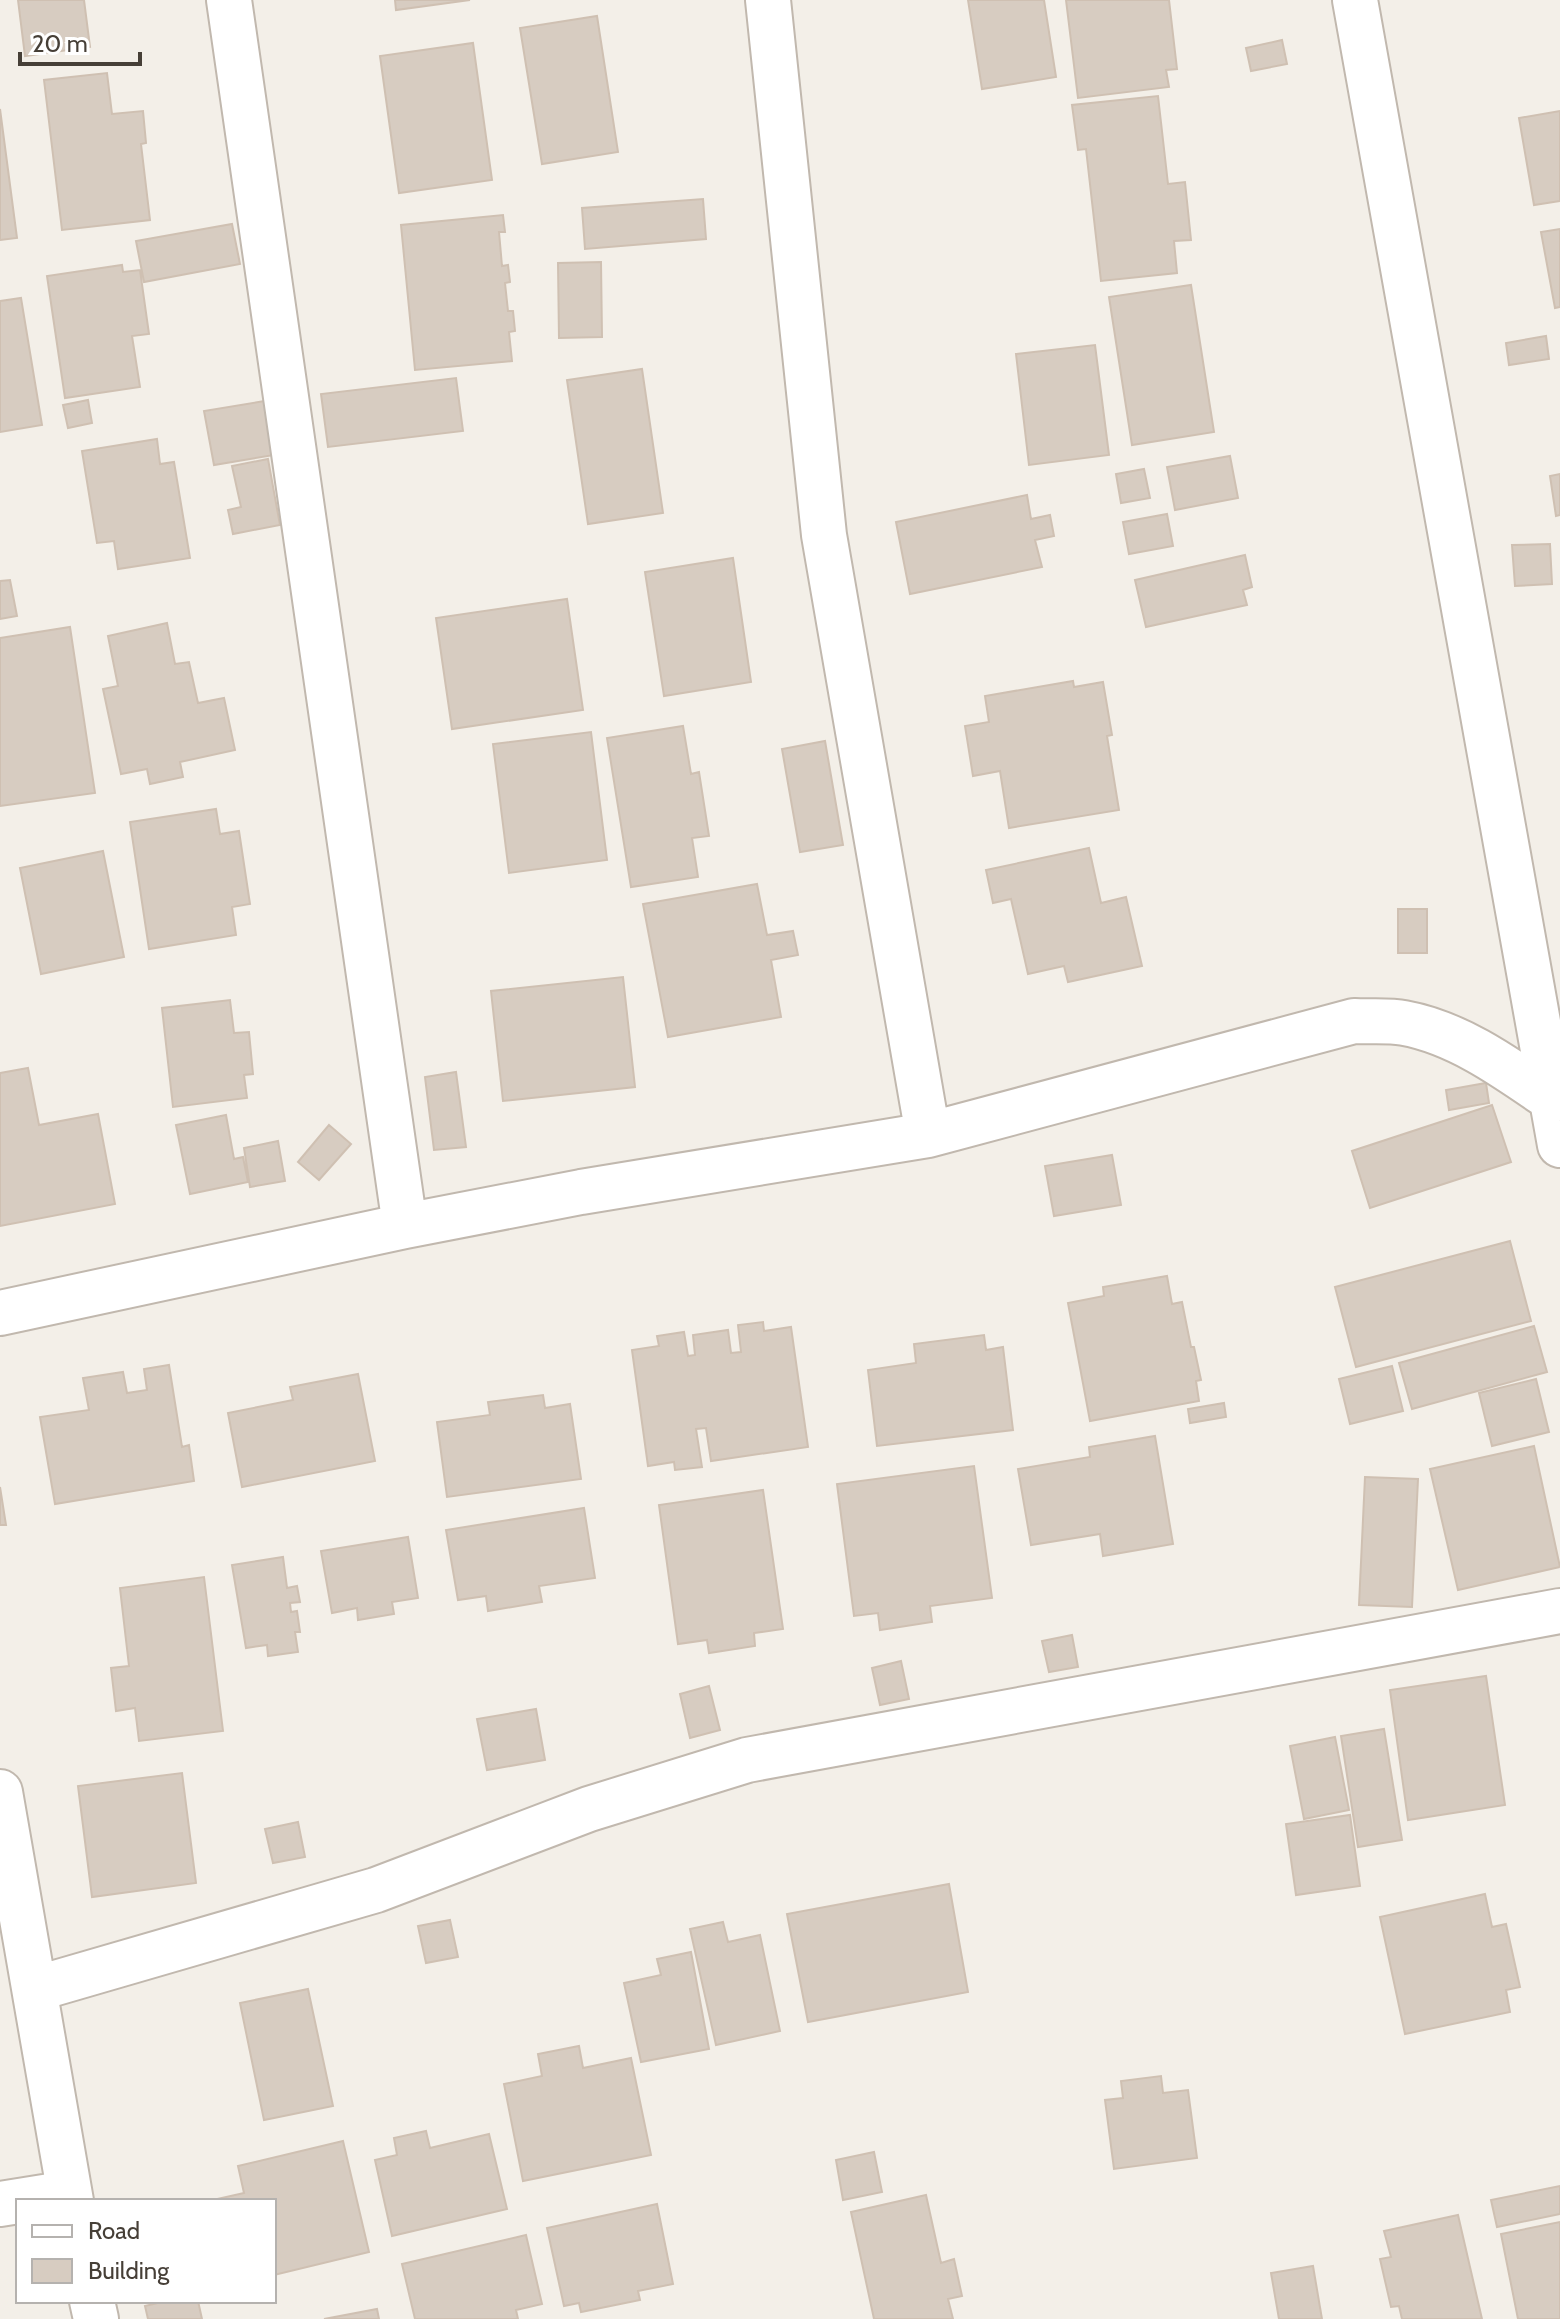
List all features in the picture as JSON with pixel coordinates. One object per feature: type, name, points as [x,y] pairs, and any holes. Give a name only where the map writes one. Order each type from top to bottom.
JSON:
[{"type":"street","points":[[229,0],[405,1226]]},
{"type":"street","points":[[768,0],[824,535],[928,1135]]},
{"type":"street","points":[[1355,0],[1560,1145]]},
{"type":"street","points":[[0,1313],[405,1226],[581,1192],[928,1135],[1354,1021],[1403,1023],[1451,1038],[1498,1062],[1553,1100]]},
{"type":"street","points":[[35,1989],[376,1890],[589,1809],[747,1760],[1560,1611]]},
{"type":"street","points":[[0,1792],[70,2197],[50,2199]]},
{"type":"building","points":[[18,0],[84,0],[90,47],[25,56]]},
{"type":"building","points":[[395,0],[470,0],[396,10]]},
{"type":"building","points":[[968,0],[1044,0],[1056,77],[982,89]]},
{"type":"building","points":[[1066,0],[1169,0],[1177,69],[1166,70],[1169,87],[1078,98]]},
{"type":"building","points":[[597,16],[618,152],[542,164],[520,28]]},
{"type":"building","points":[[1282,40],[1287,64],[1251,71],[1246,48]]},
{"type":"building","points":[[473,43],[492,180],[399,193],[380,56]]},
{"type":"building","points":[[107,73],[112,114],[143,111],[146,143],[141,144],[150,220],[62,230],[44,80]]},
{"type":"building","points":[[1158,96],[1168,184],[1185,182],[1191,240],[1174,241],[1177,273],[1101,281],[1086,149],[1078,150],[1072,105]]},
{"type":"building","points":[[0,109],[17,238],[0,240]]},
{"type":"building","points":[[1560,111],[1560,201],[1534,205],[1519,118]]},
{"type":"building","points":[[703,199],[706,239],[585,249],[582,208]]},
{"type":"building","points":[[503,215],[505,232],[499,232],[502,266],[508,265],[510,282],[505,283],[508,311],[513,311],[515,331],[509,332],[512,361],[415,370],[401,225]]},
{"type":"building","points":[[232,224],[240,264],[144,282],[136,241]]},
{"type":"building","points":[[1560,229],[1560,307],[1555,308],[1541,232]]},
{"type":"building","points":[[601,262],[602,337],[559,338],[558,263]]},
{"type":"building","points":[[122,265],[123,272],[140,270],[149,334],[132,336],[140,387],[65,398],[47,276]]},
{"type":"building","points":[[1191,285],[1214,432],[1132,445],[1109,297]]},
{"type":"building","points":[[21,298],[42,425],[0,432],[0,301]]},
{"type":"building","points":[[1546,336],[1549,359],[1509,365],[1506,343]]},
{"type":"building","points":[[1095,345],[1109,455],[1029,465],[1016,354]]},
{"type":"building","points":[[642,369],[663,513],[588,524],[567,380]]},
{"type":"building","points":[[456,378],[463,431],[328,447],[321,394]]},
{"type":"building","points":[[88,400],[92,423],[68,428],[63,405]]},
{"type":"building","points":[[265,401],[274,455],[214,465],[204,411]]},
{"type":"building","points":[[157,439],[160,464],[174,462],[190,558],[118,569],[114,541],[97,543],[82,451]]},
{"type":"building","points":[[1230,456],[1238,498],[1175,510],[1167,467]]},
{"type":"building","points":[[268,459],[280,525],[233,534],[228,510],[241,507],[232,466]]},
{"type":"building","points":[[1144,469],[1150,498],[1121,503],[1116,474]]},
{"type":"building","points":[[1560,474],[1560,515],[1556,516],[1550,476]]},
{"type":"building","points":[[1027,495],[1031,519],[1050,515],[1054,536],[1035,540],[1042,567],[910,594],[896,522]]},
{"type":"building","points":[[1167,514],[1173,546],[1129,554],[1123,522]]},
{"type":"building","points":[[1550,544],[1552,584],[1515,586],[1512,545]]},
{"type":"building","points":[[1245,555],[1252,587],[1243,590],[1247,605],[1146,627],[1135,580]]},
{"type":"building","points":[[733,558],[751,682],[664,696],[645,572]]},
{"type":"building","points":[[10,580],[17,616],[0,619],[0,581]]},
{"type":"building","points":[[567,599],[583,710],[452,729],[436,618]]},
{"type":"building","points":[[167,623],[175,664],[189,662],[198,703],[224,698],[235,750],[180,762],[183,777],[150,784],[147,769],[121,774],[103,689],[118,686],[108,636]]},
{"type":"building","points":[[70,627],[95,793],[0,806],[0,638]]},
{"type":"building","points":[[1073,681],[1074,687],[1103,682],[1112,735],[1107,736],[1119,810],[1009,828],[1000,771],[973,776],[965,726],[989,722],[985,696]]},
{"type":"building","points":[[683,726],[691,774],[699,772],[709,836],[692,838],[698,877],[631,887],[607,738]]},
{"type":"building","points":[[591,732],[607,860],[509,873],[493,744]]},
{"type":"building","points":[[825,741],[843,845],[800,852],[782,749]]},
{"type":"building","points":[[216,809],[220,834],[239,831],[250,904],[232,907],[236,935],[149,949],[130,822]]},
{"type":"building","points":[[1089,848],[1101,903],[1126,897],[1142,966],[1068,982],[1064,966],[1028,974],[1011,899],[993,903],[986,870]]},
{"type":"building","points":[[103,851],[124,957],[41,974],[20,868]]},
{"type":"building","points":[[757,884],[767,935],[793,931],[798,955],[771,960],[781,1017],[668,1037],[643,904]]},
{"type":"building","points":[[1398,909],[1427,909],[1427,953],[1398,953]]},
{"type":"building","points":[[623,977],[635,1087],[503,1101],[491,991]]},
{"type":"building","points":[[230,1000],[234,1033],[249,1032],[253,1074],[244,1075],[247,1098],[173,1107],[162,1008]]},
{"type":"building","points":[[28,1068],[39,1125],[98,1114],[115,1204],[0,1226],[0,1073]]},
{"type":"building","points":[[456,1072],[466,1147],[434,1150],[425,1077]]},
{"type":"building","points":[[1486,1083],[1489,1103],[1449,1110],[1446,1090]]},
{"type":"building","points":[[1492,1105],[1511,1162],[1370,1208],[1352,1151]]},
{"type":"building","points":[[226,1115],[234,1159],[243,1157],[248,1182],[190,1194],[176,1125]]},
{"type":"building","points":[[329,1125],[351,1144],[319,1180],[298,1162]]},
{"type":"building","points":[[278,1141],[285,1181],[250,1187],[244,1148]]},
{"type":"building","points":[[1112,1155],[1121,1205],[1054,1216],[1045,1166]]},
{"type":"building","points":[[1510,1241],[1531,1321],[1356,1367],[1335,1287]]},
{"type":"building","points":[[1167,1276],[1172,1304],[1182,1302],[1191,1347],[1194,1347],[1201,1380],[1196,1381],[1199,1401],[1090,1421],[1068,1303],[1104,1296],[1103,1287]]},
{"type":"building","points":[[763,1322],[764,1331],[791,1327],[808,1447],[711,1461],[706,1428],[696,1429],[702,1467],[675,1470],[674,1462],[648,1466],[632,1350],[659,1346],[657,1336],[684,1332],[688,1356],[695,1355],[693,1335],[728,1330],[731,1353],[741,1352],[738,1325]]},
{"type":"building","points":[[1534,1326],[1547,1372],[1412,1409],[1399,1363]]},
{"type":"building","points":[[984,1335],[986,1350],[1003,1347],[1013,1430],[877,1446],[868,1370],[916,1363],[914,1344]]},
{"type":"building","points":[[169,1365],[182,1447],[189,1445],[194,1481],[55,1504],[40,1417],[89,1410],[83,1378],[123,1372],[127,1393],[147,1390],[144,1369]]},
{"type":"building","points":[[1392,1366],[1403,1411],[1350,1424],[1339,1379]]},
{"type":"building","points":[[358,1374],[375,1461],[242,1487],[228,1413],[293,1400],[290,1387]]},
{"type":"building","points":[[1536,1379],[1549,1432],[1492,1446],[1479,1393]]},
{"type":"building","points":[[543,1395],[545,1408],[570,1404],[581,1479],[447,1497],[437,1422],[490,1415],[488,1402]]},
{"type":"building","points":[[1224,1403],[1226,1417],[1190,1423],[1188,1409]]},
{"type":"building","points":[[1155,1436],[1173,1544],[1103,1556],[1100,1534],[1031,1545],[1018,1469],[1090,1457],[1089,1447]]},
{"type":"building","points":[[1534,1446],[1560,1567],[1458,1590],[1430,1469]]},
{"type":"building","points":[[974,1466],[992,1598],[930,1606],[932,1622],[880,1630],[878,1613],[854,1616],[837,1484]]},
{"type":"building","points":[[1365,1477],[1418,1479],[1412,1607],[1359,1605]]},
{"type":"building","points":[[0,1487],[6,1525],[0,1525]]},
{"type":"building","points":[[763,1490],[783,1629],[754,1633],[755,1646],[709,1653],[707,1640],[678,1644],[659,1505]]},
{"type":"building","points":[[584,1508],[595,1578],[539,1586],[542,1602],[488,1611],[486,1596],[458,1600],[446,1530]]},
{"type":"building","points":[[408,1537],[418,1598],[392,1602],[394,1614],[358,1620],[357,1608],[332,1613],[321,1551]]},
{"type":"building","points":[[283,1557],[287,1588],[297,1586],[300,1602],[290,1603],[291,1612],[297,1611],[300,1632],[295,1632],[298,1652],[268,1656],[267,1645],[246,1648],[232,1565]]},
{"type":"building","points":[[204,1577],[223,1731],[139,1741],[135,1708],[116,1711],[111,1668],[129,1666],[120,1588]]},
{"type":"building","points":[[1072,1635],[1078,1667],[1049,1672],[1042,1641]]},
{"type":"building","points":[[901,1661],[909,1699],[880,1705],[872,1668]]},
{"type":"building","points":[[1486,1676],[1505,1805],[1408,1820],[1390,1690]]},
{"type":"building","points":[[709,1686],[720,1730],[690,1738],[680,1694]]},
{"type":"building","points":[[536,1709],[545,1760],[487,1770],[477,1719]]},
{"type":"building","points":[[1384,1729],[1402,1840],[1358,1847],[1341,1736]]},
{"type":"building","points":[[1335,1737],[1349,1810],[1304,1819],[1290,1746]]},
{"type":"building","points":[[182,1773],[196,1883],[92,1897],[78,1786]]},
{"type":"building","points":[[1350,1815],[1360,1886],[1296,1895],[1286,1824]]},
{"type":"building","points":[[298,1822],[305,1857],[273,1863],[265,1829]]},
{"type":"building","points":[[949,1884],[968,1992],[808,2022],[787,1914]]},
{"type":"building","points":[[1485,1894],[1492,1927],[1506,1924],[1520,1987],[1506,1990],[1510,2012],[1405,2034],[1380,1917]]},
{"type":"building","points":[[450,1920],[458,1957],[426,1963],[418,1926]]},
{"type":"building","points":[[723,1922],[728,1942],[760,1935],[780,2031],[716,2045],[690,1929]]},
{"type":"building","points":[[691,1952],[709,2049],[641,2062],[624,1983],[661,1975],[657,1959]]},
{"type":"building","points":[[308,1989],[333,2106],[264,2120],[240,2003]]},
{"type":"building","points":[[579,2046],[583,2068],[631,2058],[651,2155],[523,2181],[504,2084],[542,2076],[538,2054]]},
{"type":"building","points":[[1161,2076],[1163,2093],[1188,2090],[1197,2158],[1114,2169],[1105,2100],[1123,2098],[1121,2081]]},
{"type":"building","points":[[426,2131],[430,2148],[489,2134],[507,2209],[392,2236],[375,2160],[397,2155],[394,2138]]},
{"type":"building","points":[[343,2141],[369,2252],[276,2275],[276,2199],[217,2199],[244,2193],[238,2166]]},
{"type":"building","points":[[874,2152],[882,2192],[843,2200],[836,2160]]},
{"type":"building","points":[[1560,2186],[1560,2214],[1497,2227],[1491,2200]]},
{"type":"building","points":[[926,2195],[941,2263],[954,2259],[962,2296],[948,2299],[953,2319],[874,2319],[851,2212]]},
{"type":"building","points":[[657,2204],[673,2284],[638,2291],[640,2300],[581,2312],[579,2303],[564,2306],[547,2228]]},
{"type":"building","points":[[1458,2215],[1482,2319],[1402,2319],[1399,2306],[1391,2307],[1380,2259],[1391,2257],[1384,2231]]},
{"type":"building","points":[[1560,2222],[1560,2319],[1518,2319],[1501,2234]]},
{"type":"building","points":[[526,2235],[542,2304],[516,2310],[518,2319],[415,2319],[402,2264]]},
{"type":"building","points":[[1313,2266],[1322,2319],[1279,2319],[1271,2273]]},
{"type":"building","points":[[198,2303],[202,2319],[148,2319],[145,2306]]},
{"type":"building","points":[[377,2309],[379,2319],[324,2319]]}]
